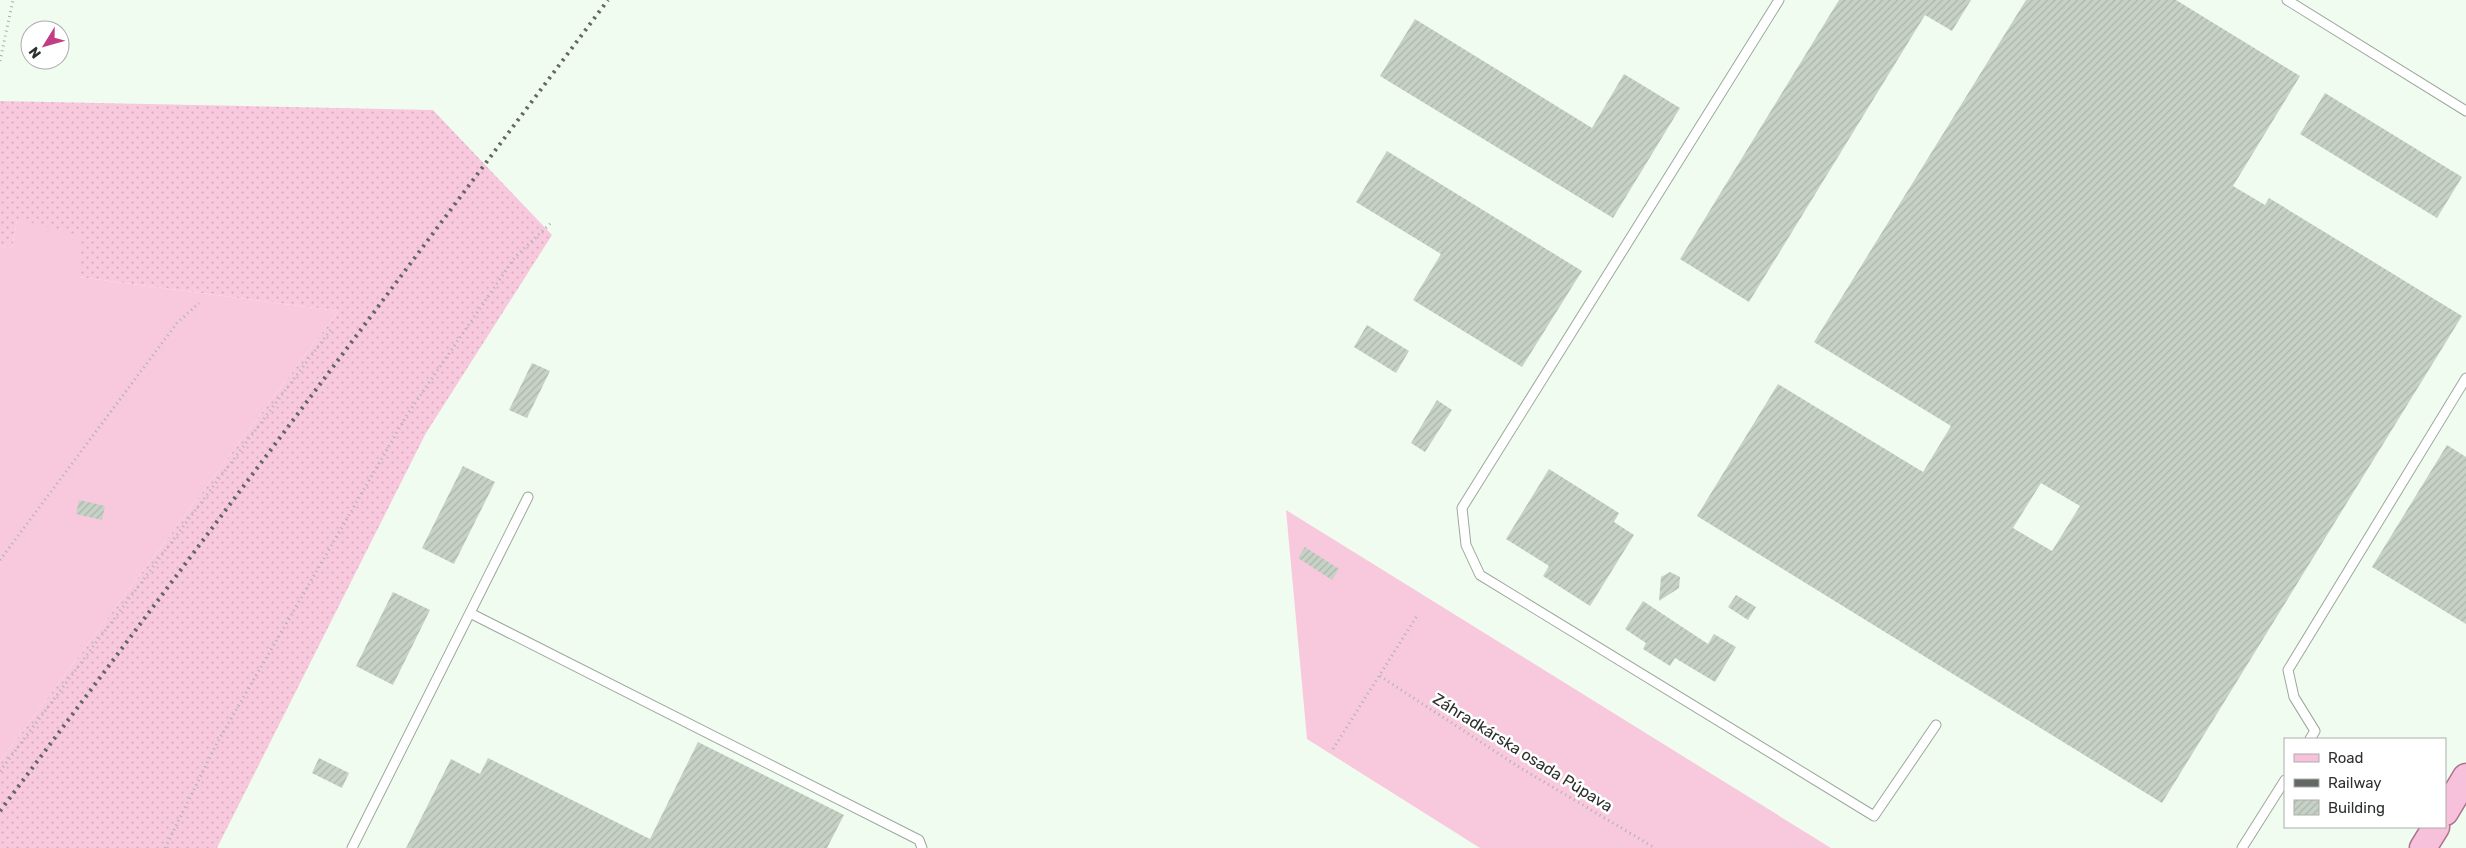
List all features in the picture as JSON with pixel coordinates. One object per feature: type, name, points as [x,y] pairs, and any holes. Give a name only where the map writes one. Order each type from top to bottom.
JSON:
[{"type":"main road","points":[[2446,810],[2466,777]]},
{"type":"main road","points":[[2423,848],[2435,828]]},
{"type":"lane","points":[[1779,0],[1462,508],[1466,545],[1480,575],[1874,816],[1936,725]]},
{"type":"lane","points":[[2287,0],[2466,112]]},
{"type":"lane","points":[[2311,738],[2315,731],[2294,697],[2288,670],[2466,378]]},
{"type":"lane","points":[[352,848],[528,497]]},
{"type":"lane","points":[[470,613],[919,840],[922,848]]},
{"type":"lane","points":[[2242,848],[2284,782]]},
{"type":"path","points":[[0,61],[13,0]]},
{"type":"path","points":[[165,848],[217,743],[407,415],[515,257],[552,222]]},
{"type":"path","points":[[0,560],[177,323],[199,303]]},
{"type":"path","points":[[0,770],[332,328]]},
{"type":"path","points":[[1333,749],[1418,614]]},
{"type":"path","name":"Záhradkárska osada Púpava","points":[[1380,676],[1519,767],[1655,848]]},
{"type":"shaded area","points":[[0,101],[433,110],[552,235],[426,433],[217,848],[0,848],[0,761],[338,311],[79,277],[17,220],[12,248],[0,246]]},
{"type":"shaded area","points":[[17,219],[81,236],[79,277],[338,311],[0,761],[0,246],[12,248]]},
{"type":"shaded area","points":[[1286,510],[1831,848],[1480,848],[1307,739]]},
{"type":"building","points":[[1839,0],[1971,0],[1952,31],[1925,15],[1749,302],[1680,259]]},
{"type":"building","points":[[2026,0],[2176,0],[2300,76],[2233,186],[2265,205],[2269,198],[2462,316],[2162,803],[1697,516],[1778,384],[1923,472],[1951,426],[1814,342]],"holes":[[[2041,483],[2080,506],[2052,551],[2013,528]]]},
{"type":"building","points":[[1415,19],[1592,128],[1624,74],[1680,108],[1613,218],[1380,76]]},
{"type":"building","points":[[2325,93],[2462,177],[2437,218],[2300,134]]},
{"type":"building","points":[[1387,151],[1582,271],[1522,367],[1413,300],[1441,254],[1356,202]]},
{"type":"building","points":[[1367,325],[1409,351],[1396,373],[1354,347]]},
{"type":"building","points":[[532,363],[550,371],[527,418],[509,410]]},
{"type":"building","points":[[1437,400],[1452,410],[1425,452],[1411,443]]},
{"type":"building","points":[[2447,445],[2466,457],[2466,624],[2372,567]]},
{"type":"building","points":[[463,466],[495,482],[454,564],[422,548]]},
{"type":"building","points":[[1549,469],[1619,513],[1614,522],[1634,535],[1590,606],[1543,576],[1549,566],[1506,539]]},
{"type":"building","points":[[79,500],[105,506],[102,520],[76,514]]},
{"type":"building","points":[[1305,547],[1339,569],[1332,580],[1298,558]]},
{"type":"building","points":[[1670,572],[1680,577],[1679,588],[1659,601],[1661,577]]},
{"type":"building","points":[[393,592],[430,610],[393,685],[356,666]]},
{"type":"building","points":[[1736,595],[1756,607],[1748,620],[1728,607]]},
{"type":"building","points":[[1643,601],[1708,644],[1714,634],[1736,647],[1715,682],[1675,658],[1670,666],[1643,649],[1646,643],[1625,629]]},
{"type":"building","points":[[698,742],[844,815],[827,848],[406,848],[451,759],[480,774],[488,758],[650,839]]},
{"type":"building","points":[[319,758],[349,773],[342,788],[312,773]]},
{"type":"railway","points":[[0,811],[608,0]]}]
